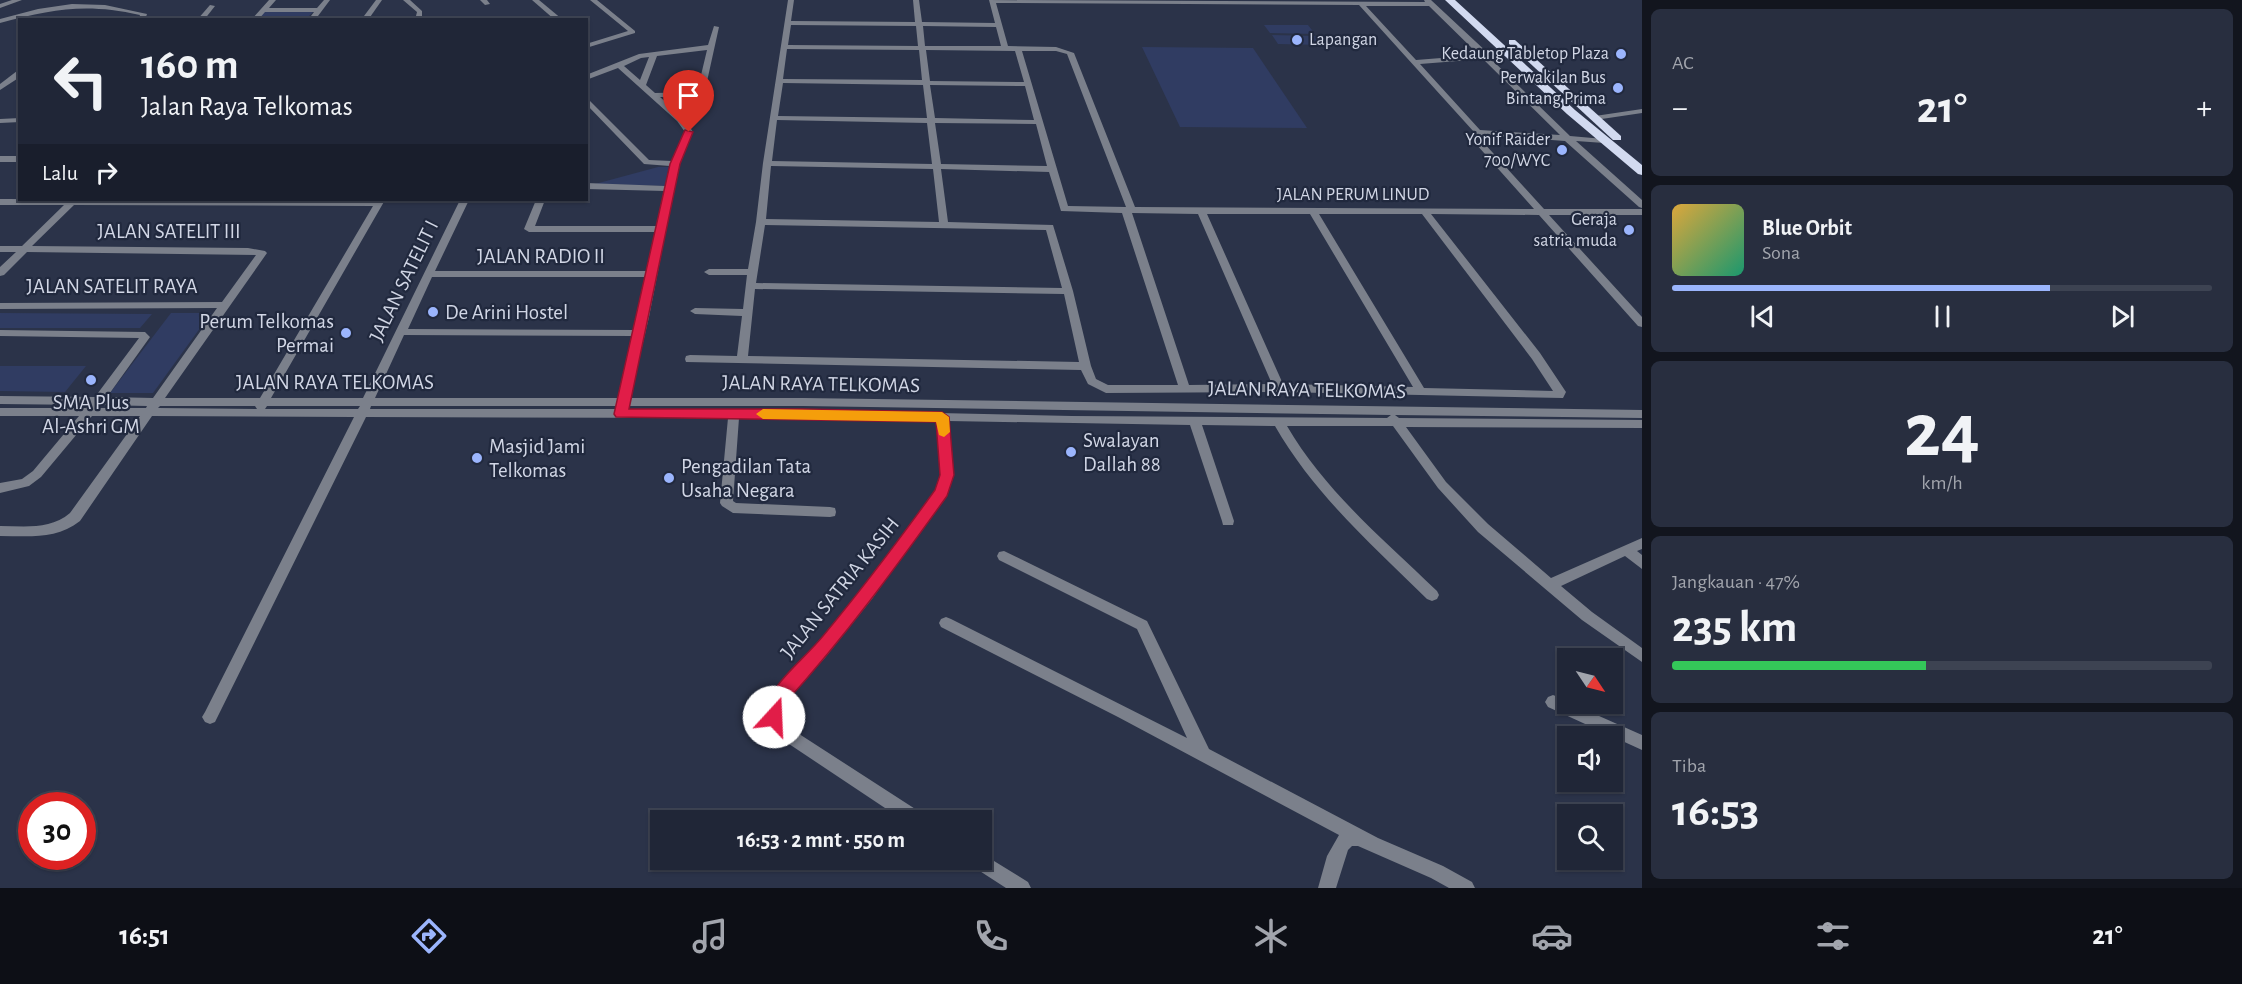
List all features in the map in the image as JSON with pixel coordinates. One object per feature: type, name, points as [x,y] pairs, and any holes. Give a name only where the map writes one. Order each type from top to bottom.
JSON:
[{"type":"highway","points":[[1450,0],[1464,0],[1621,142],[1642,158]]},
{"type":"highway","points":[[1450,0],[1604,141],[1642,171]]},
{"type":"highway","points":[[1604,141],[1621,142]]},
{"type":"street","points":[[0,6],[19,0]]},
{"type":"street","points":[[256,18],[273,0]]},
{"type":"street","points":[[312,18],[327,0]]},
{"type":"street","points":[[366,18],[380,0]]},
{"type":"street","points":[[406,0],[419,17]]},
{"type":"street","points":[[535,0],[558,18]]},
{"type":"street","points":[[588,43],[633,32],[593,0]]},
{"type":"street","points":[[742,360],[752,272],[761,222],[767,163],[786,47],[791,0]]},
{"type":"street","points":[[916,0],[944,224]]},
{"type":"street","points":[[1005,50],[996,25],[992,0],[1429,2],[1569,140],[1642,205]]},
{"type":"street","points":[[0,23],[60,3],[111,3],[144,14],[142,18]]},
{"type":"street","points":[[1360,3],[1478,132],[1479,142],[1642,324]]},
{"type":"street","points":[[202,18],[212,6]]},
{"type":"street","points":[[263,10],[318,10]]},
{"type":"street","points":[[0,23],[18,25]]},
{"type":"street","points":[[789,23],[996,25]]},
{"type":"street","points":[[652,95],[697,95],[701,93],[716,27]]},
{"type":"street","points":[[588,77],[639,56],[712,47]]},
{"type":"street","points":[[786,47],[1062,50],[1072,55],[1129,210],[1185,390]]},
{"type":"street","points":[[767,163],[1053,169],[1018,49]]},
{"type":"street","points":[[642,86],[654,54]]},
{"type":"street","points":[[1414,62],[1486,57]]},
{"type":"street","points":[[619,65],[688,129],[688,136],[675,164],[622,408]]},
{"type":"street","points":[[0,88],[18,74]]},
{"type":"street","points":[[780,81],[1028,84]]},
{"type":"street","points":[[588,101],[647,162],[675,164]]},
{"type":"street","points":[[1595,118],[1642,111]]},
{"type":"street","points":[[775,118],[1039,122]]},
{"type":"street","points":[[0,121],[18,120]]},
{"type":"street","points":[[1478,132],[1604,141]]},
{"type":"street","points":[[0,159],[18,159]]},
{"type":"street","name":"JALAN PERUM LINUD","points":[[1053,169],[1064,209],[1642,212]]},
{"type":"street","points":[[588,187],[670,189]]},
{"type":"street","points":[[0,273],[72,201]]},
{"type":"street","points":[[0,202],[380,201]]},
{"type":"street","points":[[261,407],[380,201]]},
{"type":"street","name":"JALAN SATELIT I","points":[[210,717],[365,407],[464,201]]},
{"type":"street","points":[[540,201],[529,229],[661,229]]},
{"type":"street","points":[[1201,211],[1279,388]]},
{"type":"street","points":[[1313,212],[1421,392]]},
{"type":"street","points":[[761,222],[1050,227],[1068,291],[1085,366],[1092,381],[1106,389],[1279,388],[1556,396],[1560,392],[1536,356],[1424,212]]},
{"type":"street","points":[[0,249],[24,249]]},
{"type":"street","name":"JALAN SATELIT III","points":[[0,531],[55,530],[66,525],[75,517],[262,253],[258,251],[24,249]]},
{"type":"street","points":[[709,272],[752,272]]},
{"type":"street","name":"JALAN RADIO II","points":[[430,274],[652,274]]},
{"type":"street","points":[[752,286],[1068,291]]},
{"type":"street","name":"JALAN SATELIT RAYA","points":[[0,306],[225,305]]},
{"type":"street","points":[[695,311],[748,312]]},
{"type":"street","points":[[401,332],[640,333]]},
{"type":"street","points":[[0,333],[144,334],[145,340],[98,401],[31,480],[0,488]]},
{"type":"street","points":[[690,358],[1085,366]]},
{"type":"street","name":"JALAN RAYA TELKOMAS","points":[[0,400],[98,401],[151,407]]},
{"type":"street","name":"JALAN RAYA TELKOMAS","points":[[0,412],[88,413],[151,407],[365,407],[803,408],[1391,416],[1642,414]]},
{"type":"street","name":"JALAN RAYA TELKOMAS","points":[[622,408],[734,414],[803,408],[942,417],[996,412],[1194,420],[1278,421],[1391,416],[1642,424]]},
{"type":"street","points":[[734,414],[726,503],[734,508],[830,513]]},
{"type":"street","points":[[1391,416],[1442,484],[1470,515],[1587,616],[1642,656]]},
{"type":"street","name":"JALAN SATRIA KASIH","points":[[902,810],[788,735],[781,728],[773,710],[780,696],[819,654],[864,598],[942,492],[947,475],[942,417]]},
{"type":"street","points":[[1194,420],[1228,521]]},
{"type":"street","points":[[1278,421],[1301,459],[1344,507],[1432,595]]},
{"type":"street","points":[[1551,584],[1642,543]]},
{"type":"street","points":[[1627,550],[1642,563]]},
{"type":"street","points":[[1004,556],[1142,625],[1203,754]]},
{"type":"street","points":[[946,623],[1372,843]]},
{"type":"street","points":[[1553,702],[1642,743]]},
{"type":"street","points":[[1327,888],[1342,844],[1348,838],[1359,837],[1466,888]]},
{"type":"street","points":[[992,869],[1022,888]]},
{"type":"shaded area","points":[[265,11],[314,11],[307,18],[259,18]]},
{"type":"shaded area","name":"Lapangan","points":[[1264,25],[1308,25],[1315,34],[1270,33]]},
{"type":"shaded area","name":"Lapangan","points":[[1272,35],[1316,36],[1323,45],[1278,44]]},
{"type":"shaded area","points":[[1142,47],[1253,48],[1307,128],[1180,127]]},
{"type":"shaded area","points":[[658,167],[669,167],[665,186],[595,184]]},
{"type":"shaded area","points":[[0,313],[152,314],[140,328],[0,328]]},
{"type":"shaded area","points":[[171,313],[211,313],[153,393],[110,393]]},
{"type":"shaded area","points":[[0,366],[86,366],[65,392],[0,391]]},
{"type":"slow traffic","points":[[763,414],[942,417],[944,432]]},
{"type":"place","name":"Lapangan","points":[[1297,40]]},
{"type":"place","name":"Kedaung Tabletop Plaza","points":[[1621,54]]},
{"type":"place","name":"Perwakilan Bus Bintang Prima","points":[[1618,88]]},
{"type":"place","name":"Yonif Raider 700/WYC","points":[[1562,150]]},
{"type":"place","name":"Geraja satria muda","points":[[1629,230]]},
{"type":"place","name":"De Arini Hostel","points":[[433,312]]},
{"type":"place","name":"Perum Telkomas Permai","points":[[346,333]]},
{"type":"place","name":"SMA Plus Al-Ashri GM","points":[[91,380]]},
{"type":"place","name":"Swalayan Dallah 88","points":[[1071,452]]},
{"type":"place","name":"Masjid Jami Telkomas","points":[[477,458]]},
{"type":"place","name":"Pengadilan Tata Usaha Negara","points":[[669,478]]},
{"type":"route","points":[[689,132],[675,164],[644,317],[621,414],[942,417],[947,475],[942,492],[864,598],[819,654],[780,696],[773,706],[774,717]]}]
